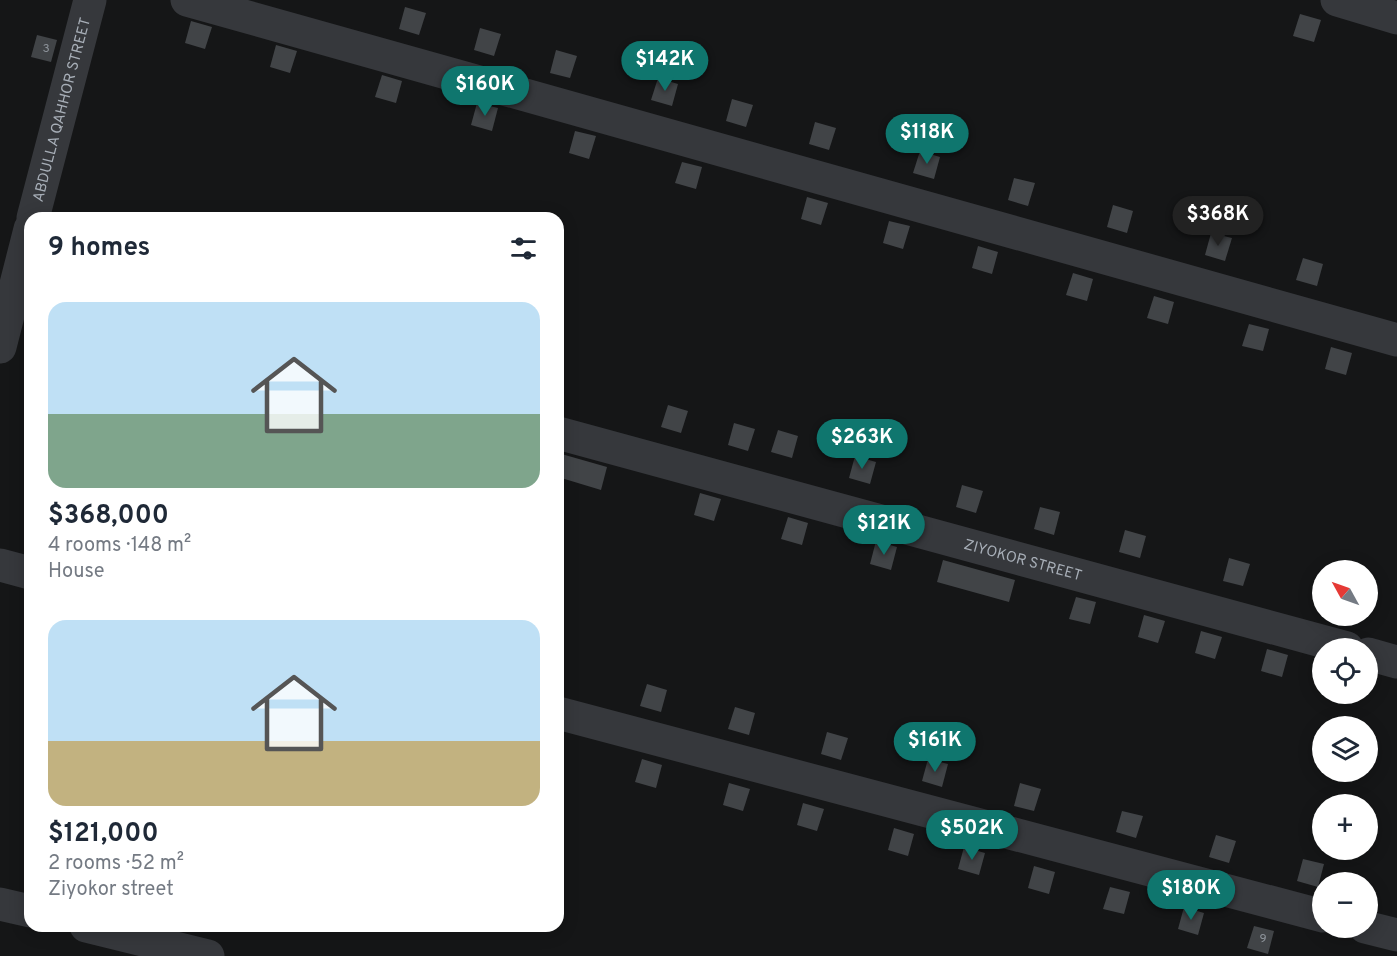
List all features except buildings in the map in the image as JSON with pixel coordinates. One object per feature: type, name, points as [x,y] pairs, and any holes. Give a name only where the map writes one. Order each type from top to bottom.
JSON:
[{"type":"street","name":"ABDULLA QAHHOR STREET","points":[[35,212],[90,0]]},
{"type":"street","points":[[187,0],[1397,340]]},
{"type":"street","points":[[1337,0],[1397,18]]},
{"type":"street","points":[[0,347],[24,251]]},
{"type":"street","name":"ZIYOKOR STREET","points":[[564,435],[1312,638]]},
{"type":"street","points":[[0,565],[24,571]]},
{"type":"street","points":[[1378,657],[1397,662]]},
{"type":"street","points":[[564,715],[1312,913]]},
{"type":"street","points":[[0,904],[24,910]]},
{"type":"street","points":[[1378,930],[1397,935]]},
{"type":"street","points":[[110,932],[208,956]]}]
